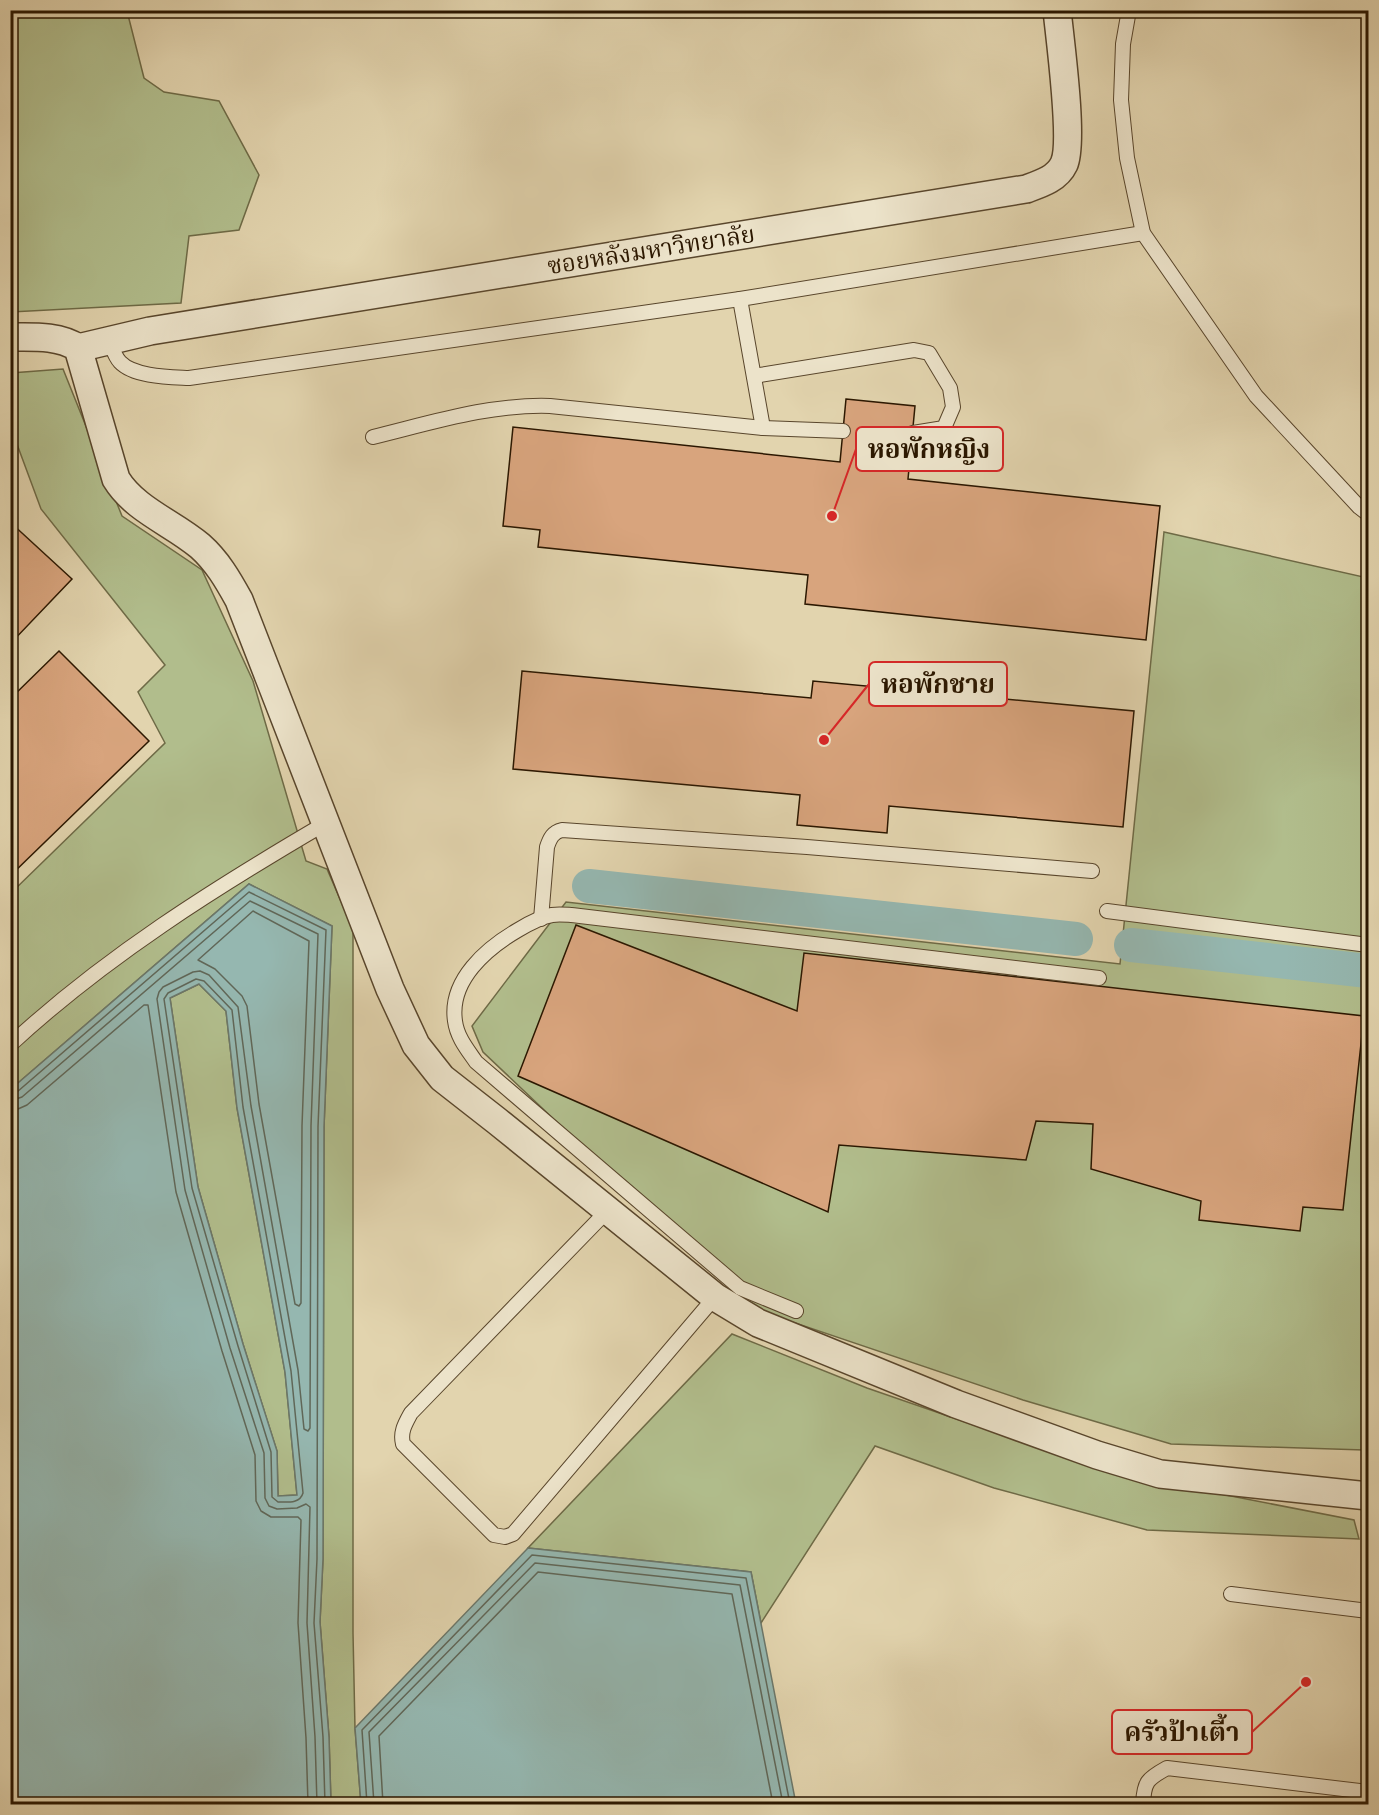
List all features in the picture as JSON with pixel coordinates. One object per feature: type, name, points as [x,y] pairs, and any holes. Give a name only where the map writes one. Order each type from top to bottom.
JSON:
[{"type":"street","name":"ซอยหลังมหาวิทยาลัย","points":[[10,337],[67,344],[109,340],[150,331],[1026,189],[1051,178],[1059,172],[1065,162],[1067,133],[1057,10]]},
{"type":"street","points":[[67,344],[116,479],[124,492],[201,547],[221,569],[239,600],[390,989],[411,1036],[424,1057],[442,1078],[715,1297],[758,1323],[956,1404],[1097,1455],[1160,1474],[1368,1496]]},
{"type":"lane","points":[[1129,10],[1123,44],[1121,100],[1127,158],[1143,233],[1256,396],[1368,514]]},
{"type":"lane","points":[[109,340],[120,363],[139,372],[160,377],[189,378],[740,299],[1143,233]]},
{"type":"lane","points":[[740,299],[763,428]]},
{"type":"lane","points":[[754,376],[914,350],[929,353],[950,388],[953,407],[944,428],[913,433]]},
{"type":"lane","points":[[373,437],[483,410],[527,405],[763,428],[843,431]]},
{"type":"lane","points":[[10,1045],[48,1010],[123,952],[232,878],[326,823]]},
{"type":"lane","points":[[541,919],[547,847],[550,838],[562,830],[807,847],[1092,871]]},
{"type":"lane","points":[[1107,911],[1368,945]]},
{"type":"lane","points":[[796,1311],[740,1288],[476,1062],[461,1041],[455,1021],[458,994],[473,965],[492,947],[513,933],[552,915],[580,916],[1099,978]]},
{"type":"lane","points":[[608,1210],[411,1413],[404,1426],[402,1437],[404,1444],[494,1534],[506,1537],[513,1534],[715,1297]]},
{"type":"lane","points":[[1231,1594],[1368,1611]]},
{"type":"lane","points":[[1143,1804],[1144,1786],[1152,1776],[1167,1768],[1368,1792]]},
{"type":"green space","points":[[11,10],[127,11],[144,78],[164,92],[219,101],[259,175],[239,230],[189,236],[181,303],[11,312]]},
{"type":"green space","points":[[63,369],[122,516],[202,570],[253,681],[306,861],[327,869],[353,929],[353,1633],[355,1728],[361,1804],[331,1804],[329,1737],[320,1622],[323,1559],[324,1127],[332,926],[249,884],[11,1089],[11,893],[165,743],[138,692],[165,665],[41,509],[11,428],[11,373]]},
{"type":"green space","points":[[1164,532],[1368,578],[1368,1425],[1364,1450],[1171,1444],[1023,1400],[754,1309],[483,1052],[472,1026],[566,902],[1120,964]]},
{"type":"green space","points":[[199,984],[226,1011],[237,1108],[285,1372],[297,1495],[278,1496],[277,1451],[243,1344],[198,1187],[170,998]]},
{"type":"green space","points":[[732,1334],[867,1388],[1113,1473],[1354,1520],[1359,1539],[1147,1530],[994,1488],[875,1446],[761,1623],[751,1572],[528,1548]]},
{"type":"water","points":[[249,884],[332,926],[324,1127],[323,1559],[320,1622],[329,1737],[331,1804],[11,1804],[11,1089]],"holes":[[[199,984],[226,1011],[237,1108],[285,1372],[297,1495],[278,1496],[277,1451],[243,1344],[198,1187],[170,998]]]},
{"type":"water","points":[[528,1548],[751,1572],[796,1804],[361,1804],[355,1728]]},
{"type":"building","points":[[846,399],[915,406],[908,479],[1160,506],[1146,640],[805,604],[808,575],[538,547],[540,530],[503,526],[513,427],[840,462]]},
{"type":"building","points":[[10,522],[72,579],[10,644]]},
{"type":"building","points":[[59,651],[149,741],[10,876],[10,699]]},
{"type":"building","points":[[522,671],[811,698],[813,681],[1134,711],[1123,827],[889,806],[887,833],[797,825],[800,795],[513,769]]},
{"type":"building","points":[[576,925],[797,1011],[804,953],[1364,1016],[1343,1210],[1303,1207],[1300,1231],[1199,1220],[1201,1201],[1091,1169],[1093,1124],[1036,1121],[1026,1160],[839,1145],[828,1212],[518,1076]]},
{"type":"waterway","points":[[589,886],[1076,939]]},
{"type":"waterway","points":[[1131,945],[1368,971]]},
{"type":"place","name":"หอพักหญิง","points":[[832,516]]},
{"type":"place","name":"หอพักชาย","points":[[824,740]]},
{"type":"place","name":"ครัวป้าเตี้า","points":[[1306,1682]]}]
